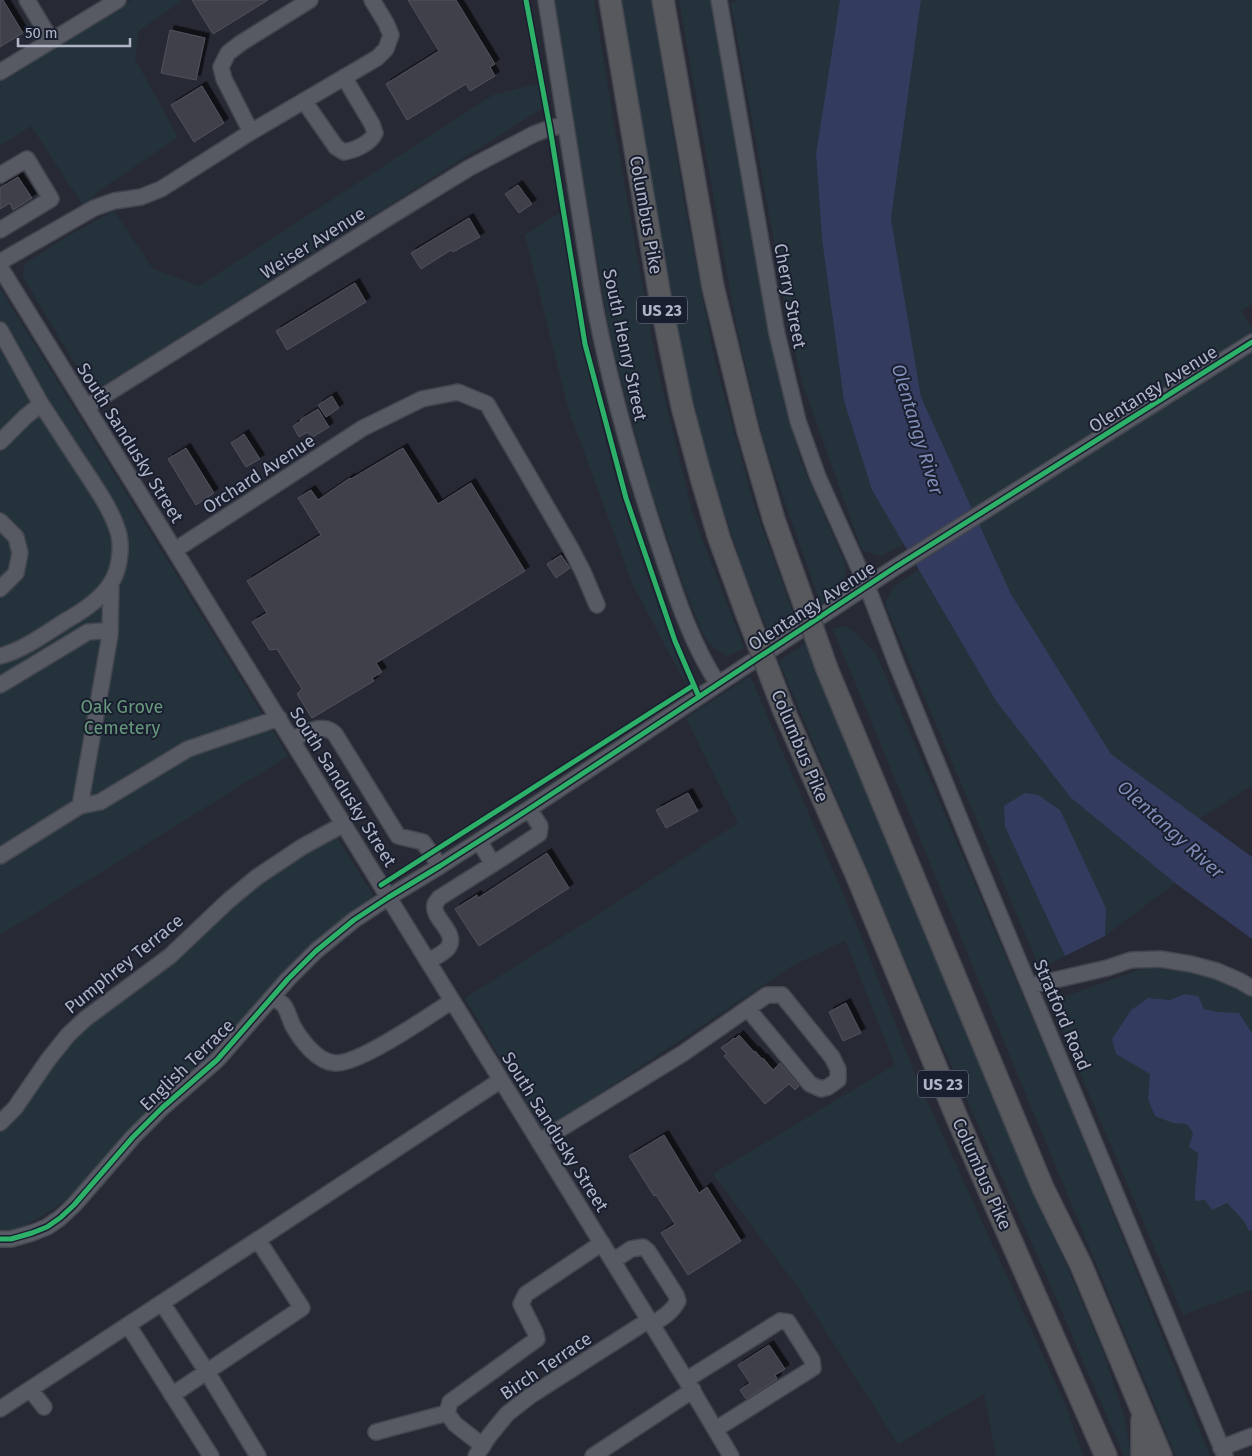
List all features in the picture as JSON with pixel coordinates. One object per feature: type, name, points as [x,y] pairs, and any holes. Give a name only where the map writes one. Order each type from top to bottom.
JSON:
[{"type":"highway","name":"Columbus Pike","points":[[610,0],[659,293],[680,397],[719,538],[784,711],[856,874],[958,1118],[1106,1456]]},
{"type":"highway","name":"US 23","points":[[664,0],[713,287],[748,432],[774,520],[827,669],[1043,1188],[1081,1265],[1161,1456]]},
{"type":"highway","points":[[1142,1410],[1142,1456]]},
{"type":"street","points":[[27,0],[51,40]]},
{"type":"street","points":[[0,72],[118,0]]},
{"type":"street","points":[[251,132],[224,79],[221,67],[228,53],[234,48],[310,0]]},
{"type":"street","points":[[0,262],[94,208],[114,200],[141,197],[160,189],[304,100],[378,58],[386,49],[391,35],[372,0]]},
{"type":"street","name":"South Henry Street","points":[[546,0],[597,317],[627,443],[653,528],[692,636],[705,664],[718,684]]},
{"type":"street","name":"Cherry Street","points":[[719,0],[775,325],[798,422],[818,477],[867,586]]},
{"type":"street","points":[[304,100],[336,147],[344,152],[353,150],[372,139],[375,133],[372,124],[344,77]]},
{"type":"street","name":"Weiser Avenue","points":[[86,408],[469,168],[534,134],[566,124]]},
{"type":"street","points":[[0,175],[27,159],[51,199],[0,230]]},
{"type":"street","name":"South Sandusky Street","points":[[0,267],[690,1385],[731,1456]]},
{"type":"street","points":[[0,330],[41,404],[104,500],[119,536],[118,569],[111,584],[96,600],[16,651],[0,656]]},
{"type":"street","name":"Olentangy Avenue","points":[[388,897],[479,842],[894,568],[1252,342]]},
{"type":"street","name":"Orchard Avenue","points":[[175,550],[363,428],[422,399],[458,392],[487,404],[570,547],[597,605]]},
{"type":"street","points":[[0,442],[41,404]]},
{"type":"street","points":[[0,521],[16,537],[20,554],[16,573],[0,589]]},
{"type":"street","points":[[80,806],[110,635],[111,584]]},
{"type":"street","name":"Stratford Road","points":[[867,586],[897,665],[1223,1452]]},
{"type":"street","points":[[0,685],[88,632],[101,631],[110,635]]},
{"type":"street","points":[[0,856],[80,806],[100,802],[188,749],[279,718]]},
{"type":"street","points":[[292,739],[322,727],[330,729],[335,734],[398,836],[424,842],[440,866]]},
{"type":"street","points":[[428,961],[447,949],[450,941],[449,933],[436,912],[435,905],[439,898],[539,834],[540,826],[529,809]]},
{"type":"street","name":"Pumphrey Terrace","points":[[0,1123],[15,1108],[68,1035],[85,1019],[170,956],[228,901],[257,877],[302,847],[344,824]]},
{"type":"street","points":[[479,842],[493,864]]},
{"type":"street","name":"English Terrace","points":[[0,1239],[11,1239],[32,1233],[60,1218],[74,1205],[133,1137],[162,1108],[218,1060],[270,999],[316,951],[354,920],[388,897]]},
{"type":"street","points":[[1029,986],[1107,968],[1131,960],[1160,959],[1217,971],[1252,988]]},
{"type":"street","points":[[539,1142],[682,1054],[767,996],[774,994],[782,995],[832,1057],[838,1070],[838,1080],[828,1087],[821,1089],[810,1084],[748,1009]]},
{"type":"street","points":[[270,999],[278,1000],[285,1005],[289,1018],[308,1046],[323,1059],[334,1063],[363,1056],[452,1001]]},
{"type":"street","points":[[0,1408],[501,1080]]},
{"type":"street","points":[[172,1394],[302,1308],[258,1240]]},
{"type":"street","points":[[447,1413],[450,1402],[537,1339],[521,1304],[526,1294],[602,1244]]},
{"type":"street","name":"Birch Terrace","points":[[479,1451],[507,1414],[530,1396],[651,1322],[662,1319],[674,1309],[678,1301],[676,1295],[648,1251],[643,1247],[631,1249],[613,1261]]},
{"type":"street","points":[[162,1303],[258,1456]]},
{"type":"street","points":[[593,1456],[780,1321],[788,1322],[812,1360],[813,1368],[716,1429]]},
{"type":"street","points":[[128,1325],[211,1456]]},
{"type":"street","points":[[30,1389],[44,1407]]},
{"type":"street","points":[[376,1432],[447,1413]]},
{"type":"street","points":[[447,1413],[479,1451]]},
{"type":"street","points":[[1223,1452],[1252,1436]]},
{"type":"green space","points":[[132,0],[183,0],[138,31],[135,59],[178,137],[100,190],[83,205],[31,126],[0,146],[0,80]]},
{"type":"green space","points":[[553,0],[594,0],[656,362],[693,515],[744,648],[727,656],[713,647],[704,636],[684,586],[648,481],[611,341]]},
{"type":"green space","points":[[621,0],[651,0],[685,206],[714,358],[754,505],[795,618],[770,636],[744,572],[713,478],[686,383]]},
{"type":"green space","points":[[679,0],[711,0],[760,283],[781,387],[801,462],[846,566],[844,588],[821,605],[764,443],[737,329]]},
{"type":"green space","points":[[740,0],[840,0],[816,154],[822,239],[844,401],[872,490],[904,544],[880,556],[862,550],[803,385],[791,335],[731,3]]},
{"type":"green space","points":[[921,0],[1252,0],[1252,304],[1241,311],[1252,330],[1252,785],[1199,819],[1111,754],[1011,594],[921,397],[891,219]]},
{"type":"green space","points":[[540,83],[544,107],[92,392],[23,277],[24,264],[68,236],[114,211],[153,269],[199,286],[493,95]]},
{"type":"green space","points":[[561,212],[590,371],[612,466],[639,552],[690,692],[633,585],[569,411],[525,235]]},
{"type":"green space","name":"Oak Grove Cemetery","points":[[0,288],[288,756],[0,935]]},
{"type":"green space","points":[[919,570],[996,701],[1071,798],[1175,883],[1105,936],[1106,907],[1005,827],[1065,956],[1040,969],[885,604],[893,587]]},
{"type":"green space","points":[[844,626],[856,633],[876,654],[1066,1097],[1210,1456],[1176,1456],[833,629]]},
{"type":"green space","points":[[807,643],[974,1047],[1102,1349],[1124,1415],[1131,1456],[1124,1456],[1044,1270],[925,1007],[779,661]]},
{"type":"green space","points":[[750,676],[861,936],[917,1079],[1065,1404],[1083,1456],[996,1456],[984,1394],[898,1444],[799,1289],[713,1174],[895,1065],[845,940],[792,966],[543,1131],[465,998],[738,823],[686,718]]},
{"type":"green space","points":[[335,834],[376,900],[219,1050],[71,1198],[19,1229],[0,1231],[0,1132],[18,1113],[60,1049],[238,898]]},
{"type":"green space","points":[[1147,967],[1210,975],[1252,998],[1252,1033],[1239,1013],[1204,1009],[1184,994],[1170,1000],[1148,998],[1131,1010],[1112,1039],[1116,1054],[1150,1074],[1148,1099],[1173,1123],[1187,1123],[1193,1133],[1189,1147],[1198,1153],[1198,1172],[1194,1187],[1205,1200],[1227,1203],[1244,1221],[1249,1231],[1252,1230],[1252,1289],[1183,1315],[1050,1002]]},
{"type":"water","name":"Olentangy River","points":[[840,0],[921,0],[891,219],[921,397],[1011,594],[1111,754],[1252,857],[1252,939],[1175,883],[1071,798],[996,701],[872,490],[844,401],[822,239],[816,154]]},
{"type":"water","points":[[1025,793],[1038,795],[1060,810],[1106,908],[1105,936],[1065,956],[1005,827],[1004,806]]},
{"type":"water","points":[[1184,994],[1198,996],[1204,1009],[1239,1013],[1252,1033],[1252,1230],[1249,1231],[1244,1221],[1227,1203],[1212,1210],[1205,1200],[1195,1201],[1198,1153],[1189,1147],[1193,1133],[1187,1124],[1173,1123],[1155,1116],[1148,1099],[1150,1074],[1116,1054],[1112,1039],[1131,1010],[1148,998],[1170,1000]]},
{"type":"building","points":[[0,0],[3,0],[23,33],[0,47]]},
{"type":"building","points":[[192,0],[268,0],[213,34]]},
{"type":"building","points":[[408,0],[456,0],[495,64],[490,67],[495,76],[470,91],[466,84],[407,120],[386,84],[439,51]]},
{"type":"building","points":[[170,30],[205,38],[196,80],[161,73]]},
{"type":"building","points":[[202,86],[224,123],[194,142],[171,105]]},
{"type":"building","points":[[18,177],[32,198],[13,210],[10,203],[0,209],[0,188]]},
{"type":"building","points":[[518,185],[532,204],[519,213],[505,194]]},
{"type":"building","points":[[469,218],[480,237],[453,252],[451,250],[421,269],[411,253]]},
{"type":"building","points":[[355,283],[366,302],[287,350],[276,331]]},
{"type":"building","points":[[332,396],[339,408],[326,417],[318,405]]},
{"type":"building","points":[[318,409],[329,427],[311,438],[308,432],[299,437],[293,426]]},
{"type":"building","points":[[244,434],[260,459],[246,467],[231,443]]},
{"type":"building","points":[[186,448],[214,493],[196,505],[168,459]]},
{"type":"building","points":[[403,448],[438,504],[471,483],[525,571],[376,663],[382,672],[372,678],[374,681],[312,718],[297,694],[302,689],[277,649],[270,650],[252,622],[267,613],[247,581],[321,535],[298,498],[311,490],[318,500],[350,478]]},
{"type":"building","points":[[561,555],[570,568],[556,578],[547,564]]},
{"type":"building","points":[[688,793],[698,811],[666,828],[656,810]]},
{"type":"building","points":[[547,853],[569,888],[479,946],[455,909],[477,895],[478,898]]},
{"type":"building","points":[[846,1003],[861,1033],[843,1041],[829,1012]]},
{"type":"building","points":[[739,1035],[773,1070],[780,1063],[799,1086],[795,1090],[789,1084],[765,1104],[724,1056],[727,1054],[721,1048]]},
{"type":"building","points":[[664,1135],[699,1193],[707,1187],[741,1241],[688,1275],[661,1233],[675,1224],[656,1195],[654,1196],[629,1156]]},
{"type":"building","points":[[769,1345],[785,1369],[775,1375],[777,1379],[746,1399],[740,1390],[750,1383],[738,1365]]},
{"type":"cycle path","points":[[526,0],[550,128],[585,344],[626,498],[675,641],[699,697]]},
{"type":"cycle path","points":[[0,1239],[11,1239],[32,1233],[47,1227],[60,1218],[74,1205],[133,1137],[162,1108],[217,1060],[288,979],[316,951],[354,920],[529,809],[894,568],[1252,342]]},
{"type":"cycle path","points":[[381,885],[694,685]]}]
